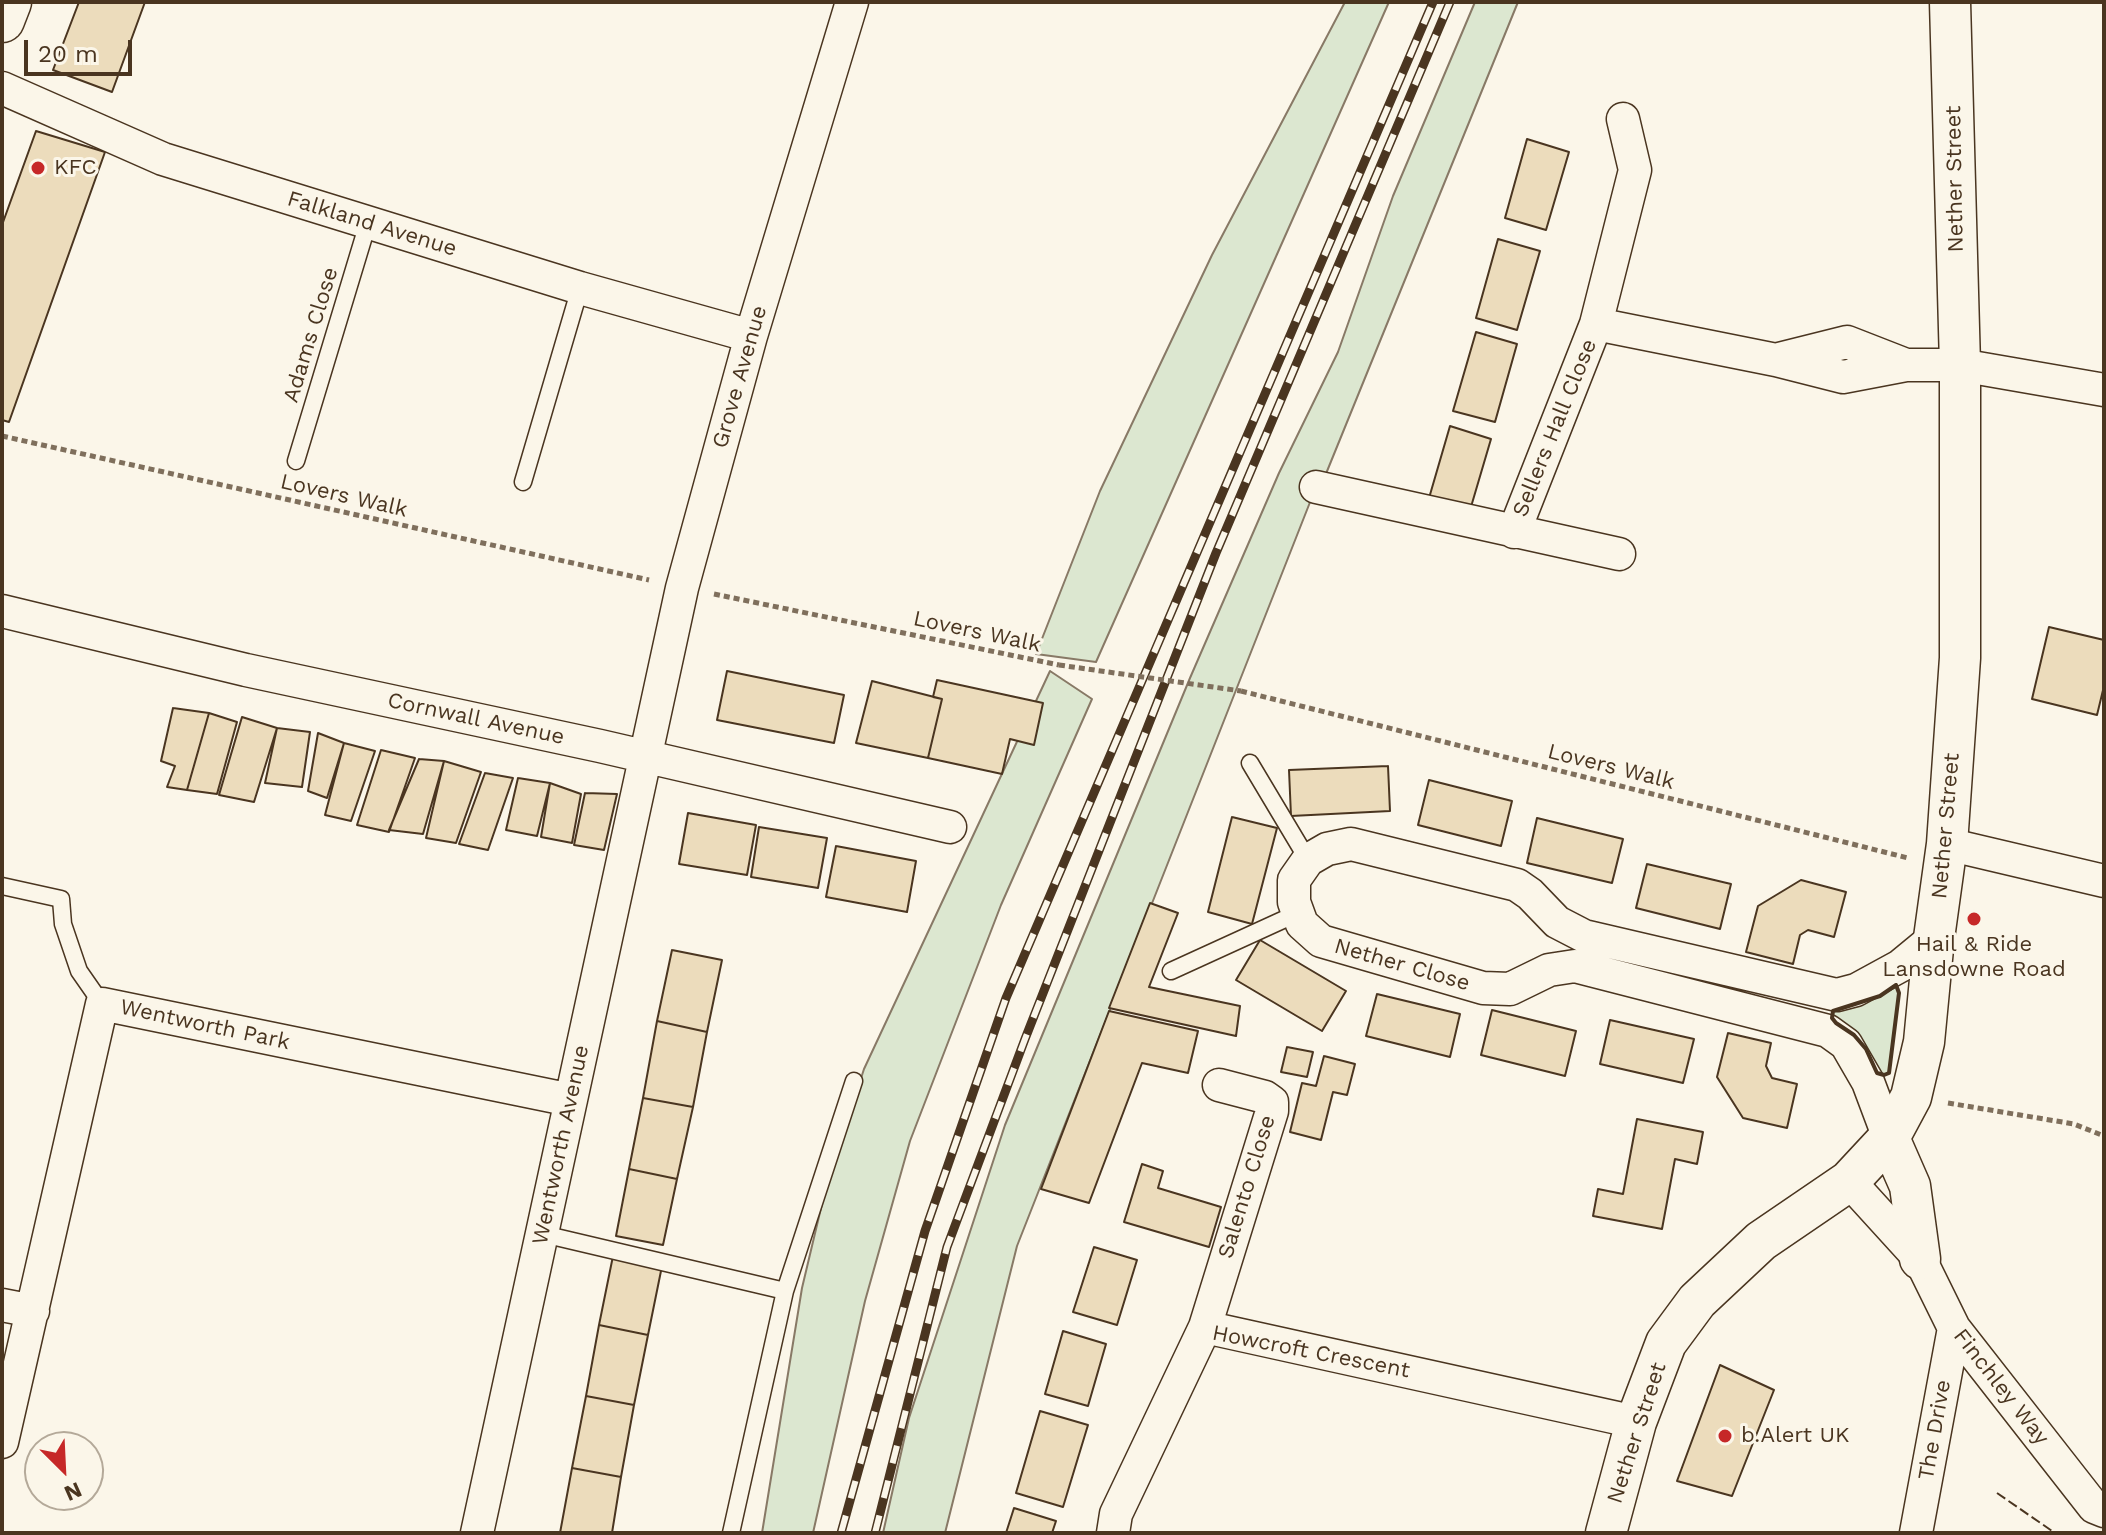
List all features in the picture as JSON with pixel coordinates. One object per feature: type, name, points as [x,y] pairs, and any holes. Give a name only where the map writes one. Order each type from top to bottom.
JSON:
[{"type":"main road","points":[[2,20],[9,2]]},
{"type":"street","name":"Grove Avenue","points":[[646,757],[682,588],[751,336],[852,2]]},
{"type":"street","name":"Nether Street","points":[[1606,1533],[1636,1422],[1666,1343],[1697,1301],[1761,1241],[1849,1181],[1889,1138],[1911,1097],[1924,1042],[1945,855],[1960,658],[1960,365],[1950,2]]},
{"type":"street","name":"Falkland Avenue","points":[[2,88],[163,159],[580,288],[751,336]]},
{"type":"street","name":"Sellers Hall Close","points":[[1514,532],[1596,324],[1635,170],[1623,119]]},
{"type":"street","name":"Sellers Hall Close","points":[[1596,324],[1776,360],[1843,377],[1906,365],[1960,365],[2104,390]]},
{"type":"street","name":"Sellers Hall Close","points":[[1316,487],[1619,554]]},
{"type":"street","name":"Cornwall Avenue","points":[[2,611],[246,670],[950,827]]},
{"type":"street","name":"Wentworth Avenue","points":[[477,1533],[646,757]]},
{"type":"street","points":[[1298,913],[1294,902],[1294,880],[1308,860],[1327,849],[1351,844],[1517,885],[1557,922],[1584,936],[1837,995],[1856,990],[1900,966],[1934,938]]},
{"type":"street","points":[[1945,855],[2104,881]]},
{"type":"street","name":"Nether Close","points":[[1298,913],[1302,924],[1321,941],[1483,988],[1510,989],[1549,970],[1575,966],[1828,1031],[1846,1044],[1868,1082],[1889,1138]]},
{"type":"street","name":"Wentworth Park","points":[[2,1442],[18,1308],[102,1004],[571,1100]]},
{"type":"street","name":"Salento Close","points":[[1205,1327],[1272,1111],[1272,1102],[1265,1097],[1219,1085]]},
{"type":"street","points":[[1889,1138],[1910,1186],[1920,1259]]},
{"type":"street","name":"Finchley Way","points":[[1849,1181],[1920,1259],[1954,1328],[2094,1507],[2104,1511]]},
{"type":"street","name":"Howcroft Crescent","points":[[1113,1533],[1116,1514],[1205,1327],[1636,1422]]},
{"type":"street","name":"The Drive","points":[[1916,1533],[1954,1328]]},
{"type":"lane","name":"Adams Close","points":[[296,461],[368,223]]},
{"type":"lane","points":[[523,482],[580,288]]},
{"type":"lane","points":[[1250,763],[1308,860]]},
{"type":"lane","points":[[2,886],[61,899],[63,924],[79,971],[102,1004]]},
{"type":"lane","points":[[1171,971],[1298,913]]},
{"type":"lane","points":[[731,1533],[785,1291],[854,1081]]},
{"type":"lane","points":[[543,1234],[785,1291]]},
{"type":"path","name":"Lovers Walk","points":[[2,436],[682,588],[1059,665],[1241,691],[1945,855]]},
{"type":"path","points":[[1911,1097],[2074,1124],[2104,1136]]},
{"type":"green space","points":[[1345,2],[1389,2],[1096,662],[1036,654],[1100,491],[1212,255]]},
{"type":"green space","points":[[1475,2],[1518,2],[1321,486],[1316,487],[1017,1246],[945,1533],[883,1533],[909,1418],[1005,1125],[1190,678],[1279,473],[1338,352],[1393,196]]},
{"type":"green space","points":[[1050,671],[1092,699],[1001,905],[910,1141],[865,1301],[813,1533],[762,1533],[802,1288],[826,1187],[864,1069]]},
{"type":"green space","points":[[1896,985],[1899,993],[1889,1073],[1884,1075],[1877,1073],[1832,1018],[1833,1011],[1880,996]]},
{"type":"building","points":[[79,2],[145,2],[112,92],[53,70]]},
{"type":"building","points":[[36,131],[105,152],[9,422],[2,420],[2,225]]},
{"type":"building","points":[[1527,139],[1569,152],[1546,230],[1505,218]]},
{"type":"building","points":[[1498,239],[1540,251],[1517,330],[1476,318]]},
{"type":"building","points":[[1476,332],[1517,344],[1495,422],[1453,411]]},
{"type":"building","points":[[1450,426],[1491,439],[1468,517],[1427,505]]},
{"type":"building","points":[[2049,627],[2104,640],[2104,686],[2097,715],[2032,699]]},
{"type":"building","points":[[727,671],[844,695],[834,743],[717,720]]},
{"type":"building","points":[[937,680],[1043,703],[1034,745],[1010,739],[1002,774],[928,758],[942,699],[933,697]]},
{"type":"building","points":[[872,681],[942,699],[928,758],[856,743]]},
{"type":"building","points":[[173,708],[209,713],[187,790],[167,787],[175,766],[161,761]]},
{"type":"building","points":[[209,713],[237,722],[217,794],[187,790]]},
{"type":"building","points":[[242,717],[277,728],[254,802],[219,795]]},
{"type":"building","points":[[277,728],[310,732],[302,787],[265,783]]},
{"type":"building","points":[[318,733],[344,743],[327,798],[308,791]]},
{"type":"building","points":[[344,743],[375,751],[351,821],[325,815]]},
{"type":"building","points":[[381,750],[415,758],[389,832],[357,825]]},
{"type":"building","points":[[419,759],[444,761],[423,834],[389,830]]},
{"type":"building","points":[[444,761],[481,772],[456,843],[426,838]]},
{"type":"building","points":[[1388,766],[1390,811],[1291,816],[1289,770]]},
{"type":"building","points":[[485,773],[513,778],[488,850],[459,844]]},
{"type":"building","points":[[518,778],[550,783],[537,836],[506,830]]},
{"type":"building","points":[[1429,780],[1512,801],[1501,846],[1418,825]]},
{"type":"building","points":[[550,783],[581,794],[572,843],[541,837]]},
{"type":"building","points":[[585,793],[617,794],[604,850],[574,845]]},
{"type":"building","points":[[688,813],[756,825],[747,875],[679,864]]},
{"type":"building","points":[[1232,817],[1277,828],[1252,924],[1208,912]]},
{"type":"building","points":[[1537,818],[1623,839],[1612,883],[1527,863]]},
{"type":"building","points":[[759,827],[827,838],[818,888],[751,877]]},
{"type":"building","points":[[836,846],[916,861],[907,912],[826,897]]},
{"type":"building","points":[[1647,864],[1731,884],[1720,929],[1636,908]]},
{"type":"building","points":[[1801,880],[1846,892],[1834,937],[1808,930],[1800,935],[1793,964],[1746,952],[1758,906]]},
{"type":"building","points":[[1150,903],[1178,913],[1149,987],[1240,1006],[1236,1036],[1109,1008]]},
{"type":"building","points":[[1260,940],[1346,991],[1322,1031],[1236,980]]},
{"type":"building","points":[[672,950],[722,960],[707,1032],[657,1021]]},
{"type":"building","points":[[1377,994],[1460,1014],[1450,1057],[1366,1036]]},
{"type":"building","points":[[1492,1010],[1576,1031],[1565,1076],[1481,1055]]},
{"type":"building","points":[[1109,1011],[1198,1031],[1188,1073],[1142,1063],[1089,1203],[1041,1189]]},
{"type":"building","points":[[1610,1020],[1694,1039],[1683,1083],[1600,1064]]},
{"type":"building","points":[[657,1021],[707,1032],[693,1107],[643,1098]]},
{"type":"building","points":[[1728,1033],[1771,1043],[1766,1066],[1772,1078],[1797,1084],[1787,1128],[1743,1118],[1717,1077]]},
{"type":"building","points":[[1287,1047],[1313,1052],[1307,1077],[1281,1072]]},
{"type":"building","points":[[1324,1056],[1355,1064],[1347,1095],[1333,1092],[1321,1140],[1290,1132],[1302,1083],[1316,1086]]},
{"type":"building","points":[[643,1098],[693,1107],[677,1179],[629,1169]]},
{"type":"building","points":[[1637,1119],[1703,1132],[1697,1164],[1675,1159],[1662,1229],[1593,1216],[1598,1189],[1623,1194]]},
{"type":"building","points":[[1142,1164],[1163,1171],[1158,1188],[1221,1207],[1209,1247],[1124,1222]]},
{"type":"building","points":[[629,1169],[677,1179],[663,1245],[616,1236]]},
{"type":"building","points":[[1094,1247],[1137,1260],[1117,1325],[1073,1312]]},
{"type":"building","points":[[613,1256],[662,1266],[648,1335],[599,1325]]},
{"type":"building","points":[[599,1325],[648,1335],[634,1405],[586,1396]]},
{"type":"building","points":[[1063,1331],[1106,1344],[1088,1406],[1045,1394]]},
{"type":"building","name":"b.Alert UK","points":[[1720,1365],[1774,1390],[1732,1496],[1677,1481]]},
{"type":"building","points":[[586,1396],[634,1405],[621,1477],[572,1468]]},
{"type":"building","points":[[1040,1411],[1088,1425],[1063,1507],[1016,1493]]},
{"type":"building","points":[[572,1468],[621,1477],[612,1533],[560,1533]]},
{"type":"building","points":[[1014,1508],[1056,1521],[1052,1533],[1006,1533]]},
{"type":"railway","points":[[841,1533],[925,1231],[1006,998],[1433,2]]},
{"type":"railway","points":[[875,1533],[947,1247],[1025,1039],[1216,553],[1450,2]]},
{"type":"fence","points":[[1997,1493],[2055,1533]]},
{"type":"wall","points":[[1896,985],[1899,993],[1889,1073],[1884,1075],[1877,1073],[1866,1049],[1854,1035],[1832,1018],[1833,1011],[1880,996],[1896,985]]},
{"type":"place","name":"KFC","points":[[38,168]]},
{"type":"place","name":"Hail & Ride Lansdowne Road","points":[[1974,919]]},
{"type":"place","name":"b.Alert UK","points":[[1725,1436]]}]
